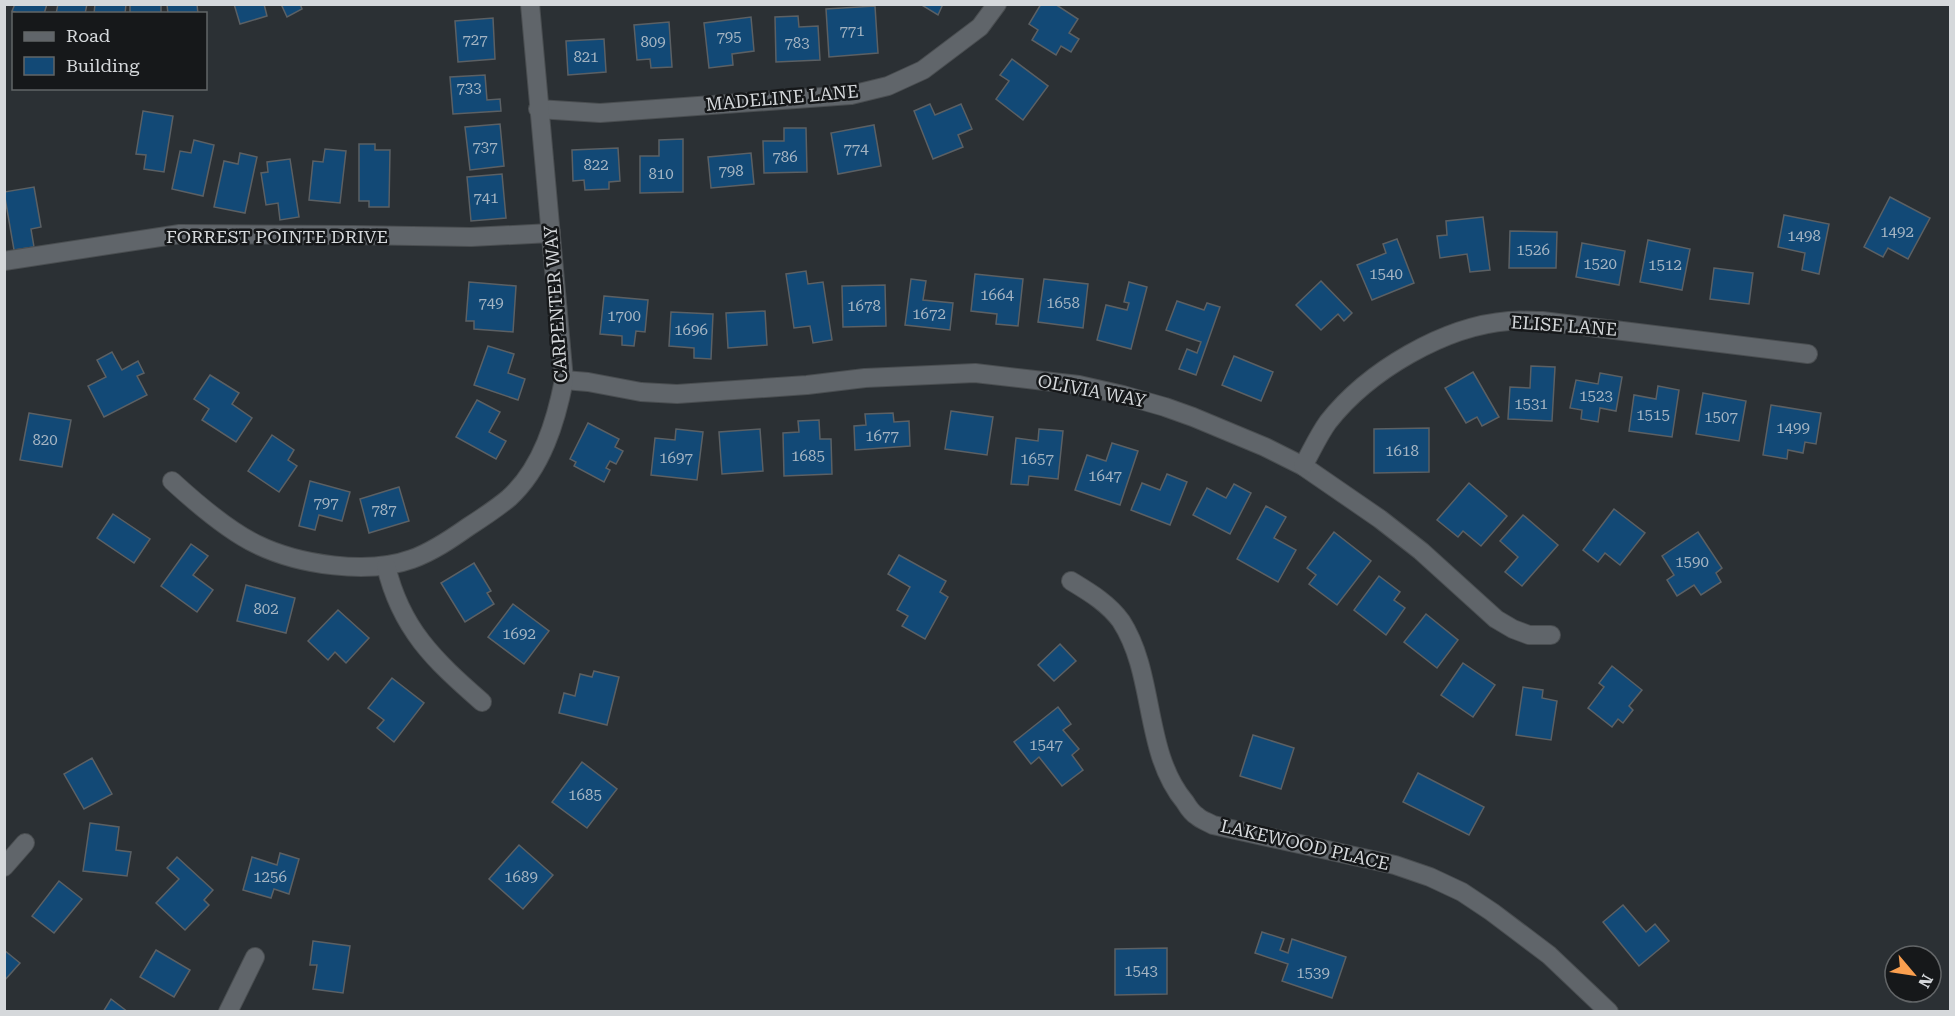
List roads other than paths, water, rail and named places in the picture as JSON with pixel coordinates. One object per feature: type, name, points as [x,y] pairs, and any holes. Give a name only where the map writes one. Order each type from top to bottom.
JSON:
[{"type":"street","name":"CARPENTER WAY","points":[[172,482],[195,502],[256,544],[314,563],[340,566],[386,566],[413,559],[447,541],[491,512],[511,496],[531,470],[547,441],[558,410],[564,380],[530,4]]},
{"type":"street","name":"MADELINE LANE","points":[[538,109],[600,113],[861,93],[888,86],[923,70],[980,27],[997,4]]},
{"type":"street","name":"FORREST POINTE DRIVE","points":[[4,261],[180,234],[471,237],[551,233]]},
{"type":"street","name":"ELISE LANE","points":[[1303,466],[1328,423],[1370,380],[1436,340],[1486,325],[1509,321],[1542,321],[1587,325],[1808,354]]},
{"type":"street","name":"OLIVIA WAY","points":[[564,380],[641,392],[677,394],[807,385],[865,378],[975,374],[1101,390],[1165,406],[1248,440],[1303,466],[1380,519],[1421,551],[1496,619],[1529,635],[1551,635]]},
{"type":"street","points":[[386,566],[392,591],[404,618],[440,664],[482,702]]},
{"type":"street","name":"LAKEWOOD PLACE","points":[[1071,581],[1106,605],[1119,619],[1128,634],[1135,651],[1165,767],[1173,789],[1196,816],[1213,825],[1395,865],[1430,877],[1462,892],[1549,955],[1609,1011]]},
{"type":"street","points":[[4,867],[25,843]]},
{"type":"street","points":[[228,1011],[255,957]]}]
